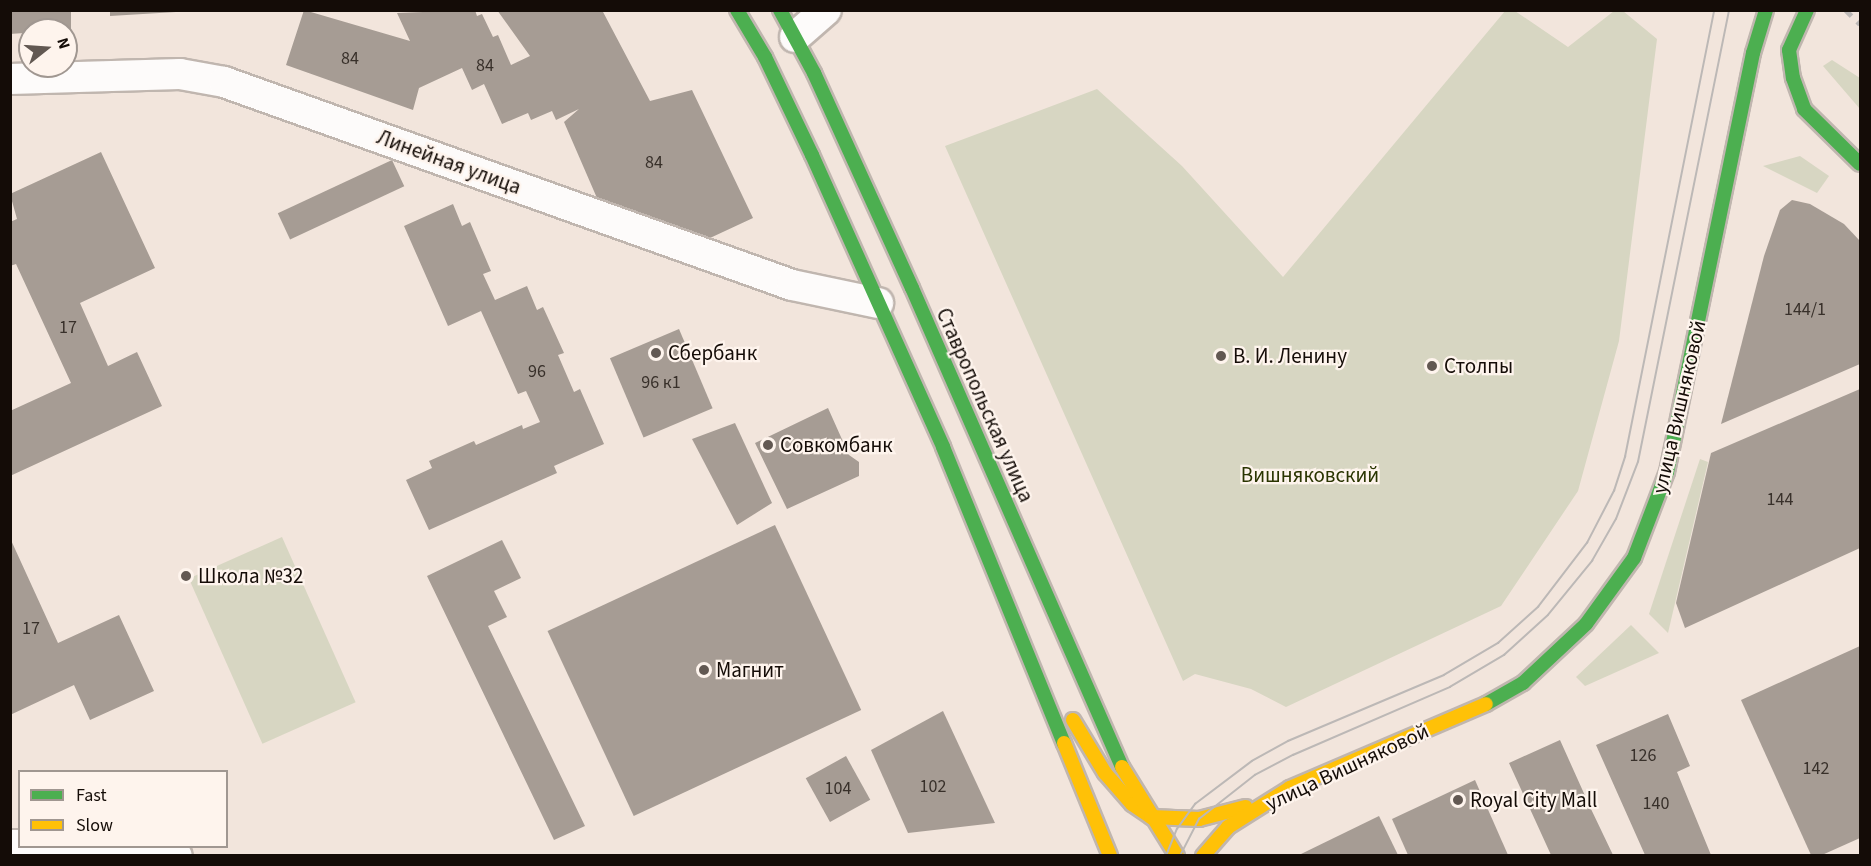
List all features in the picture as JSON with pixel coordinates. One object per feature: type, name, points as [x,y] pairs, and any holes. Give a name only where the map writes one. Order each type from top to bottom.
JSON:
[{"type":"main road","name":"Ставропольская улица","points":[[737,10],[789,106],[878,303],[993,567],[1110,855]]},
{"type":"main road","name":"Ставропольская улица","points":[[780,10],[795,37],[907,277],[1120,765],[1177,855]]},
{"type":"main road","name":"улица Вишняковой","points":[[1203,855],[1228,827],[1290,788],[1497,699],[1523,683],[1586,624],[1634,558],[1670,461],[1753,53],[1766,10]]},
{"type":"main road","points":[[1807,10],[1789,50],[1793,78],[1804,109],[1860,164]]},
{"type":"main road","name":"Ставропольская улица","points":[[993,567],[1064,703],[1105,773],[1132,804],[1151,817]]},
{"type":"main road","points":[[1151,817],[1171,820],[1221,815],[1290,788]]},
{"type":"street","points":[[795,37],[826,10]]},
{"type":"street","name":"Линейная улица","points":[[10,79],[180,74],[224,82],[792,285],[878,303]]},
{"type":"street","points":[[70,848],[177,855]]},
{"type":"green space","name":"Вишняковский","points":[[1505,11],[1515,11],[1568,47],[1614,11],[1623,11],[1657,39],[1619,341],[1578,491],[1501,606],[1286,707],[1251,689],[1195,674],[1183,681],[945,146],[1097,89],[1182,166],[1283,277]]},
{"type":"green space","points":[[1832,60],[1860,78],[1860,109],[1823,66]]},
{"type":"green space","points":[[1800,156],[1829,176],[1817,193],[1763,166]]},
{"type":"green space","points":[[1700,459],[1708,462],[1668,633],[1649,614]]},
{"type":"green space","points":[[282,537],[356,702],[262,744],[189,578]]},
{"type":"green space","points":[[1631,625],[1659,653],[1585,686],[1576,677]]},
{"type":"building","points":[[10,10],[71,10],[71,18],[18,18],[18,33],[10,34]]},
{"type":"building","points":[[110,10],[176,10],[176,12],[110,16]]},
{"type":"building","points":[[304,10],[410,41],[397,13],[475,10],[477,16],[482,14],[493,37],[498,35],[511,65],[530,56],[497,10],[602,10],[650,101],[692,90],[753,218],[710,238],[600,205],[564,122],[579,109],[556,120],[552,111],[531,120],[528,113],[502,124],[484,84],[472,90],[462,68],[419,88],[413,110],[286,65]]},
{"type":"building","points":[[101,152],[155,268],[80,303],[108,366],[137,352],[162,406],[10,476],[10,411],[71,383],[16,264],[10,266],[10,222],[17,219],[10,194]]},
{"type":"building","points":[[392,160],[404,186],[290,240],[278,213]]},
{"type":"building","points":[[1792,200],[1810,204],[1844,224],[1860,241],[1860,364],[1721,424],[1764,256],[1780,210]]},
{"type":"building","points":[[453,204],[462,226],[470,222],[491,271],[483,274],[495,300],[527,286],[537,310],[543,307],[564,353],[558,355],[574,392],[580,389],[604,444],[554,466],[557,473],[429,530],[406,480],[432,468],[429,461],[474,441],[476,445],[522,425],[523,429],[540,422],[526,391],[518,394],[481,311],[448,326],[404,226]]},
{"type":"building","points":[[679,329],[713,408],[644,437],[610,358]]},
{"type":"building","points":[[1860,389],[1860,548],[1685,628],[1676,603],[1711,453]]},
{"type":"building","points":[[828,408],[849,455],[859,462],[859,476],[787,509],[755,443]]},
{"type":"building","points":[[735,423],[772,503],[737,525],[692,439]]},
{"type":"building","name":"Магнит","points":[[775,525],[861,710],[634,816],[548,631]]},
{"type":"building","points":[[10,538],[58,643],[119,615],[154,691],[90,720],[74,685],[10,715]]},
{"type":"building","points":[[502,540],[521,578],[494,591],[507,617],[488,626],[585,826],[554,840],[427,576]]},
{"type":"building","points":[[1860,646],[1860,838],[1822,855],[1811,855],[1741,700]]},
{"type":"building","points":[[943,711],[995,823],[908,833],[871,750]]},
{"type":"building","points":[[1668,714],[1690,766],[1677,772],[1711,855],[1645,855],[1596,745]]},
{"type":"building","points":[[1560,740],[1613,855],[1551,855],[1509,763]]},
{"type":"building","points":[[846,756],[870,800],[830,822],[806,778]]},
{"type":"building","name":"Royal City Mall","points":[[1475,780],[1508,855],[1408,855],[1392,819]]},
{"type":"building","points":[[1379,816],[1398,855],[1301,854]]},
{"type":"tram line","points":[[1166,856],[1177,829],[1195,804],[1252,761],[1288,741],[1444,675],[1498,643],[1538,607],[1587,543],[1614,491],[1625,457],[1714,10]]},
{"type":"tram line","points":[[1180,856],[1199,819],[1255,775],[1293,755],[1450,687],[1504,655],[1548,615],[1592,561],[1616,519],[1638,462],[1729,10]]},
{"type":"railway","points":[[1846,10],[1860,24]]},
{"type":"traffic: fast","points":[[737,10],[765,57],[812,155],[943,447],[1064,743]]},
{"type":"traffic: fast","points":[[780,10],[814,73],[912,288],[1122,767]]},
{"type":"traffic: fast","points":[[1486,704],[1523,683],[1586,624],[1634,558],[1667,472],[1753,53],[1766,10]]},
{"type":"traffic: fast","points":[[1807,10],[1789,50],[1793,78],[1804,109],[1860,164]]},
{"type":"traffic: slow","points":[[1203,856],[1228,827],[1290,788],[1486,704]]},
{"type":"traffic: slow","points":[[1073,720],[1105,773],[1132,804],[1151,817],[1199,819],[1245,807]]},
{"type":"traffic: slow","points":[[1064,743],[1110,856]]},
{"type":"traffic: slow","points":[[1122,767],[1177,856]]},
{"type":"place","name":"Сбербанк","points":[[656,353]]},
{"type":"place","name":"В. И. Ленину","points":[[1221,356]]},
{"type":"place","name":"Столпы","points":[[1432,366]]},
{"type":"place","name":"Совкомбанк","points":[[768,445]]},
{"type":"place","name":"Школа №32","points":[[186,576]]},
{"type":"place","name":"Магнит","points":[[704,670]]},
{"type":"place","name":"Royal City Mall","points":[[1458,800]]}]
